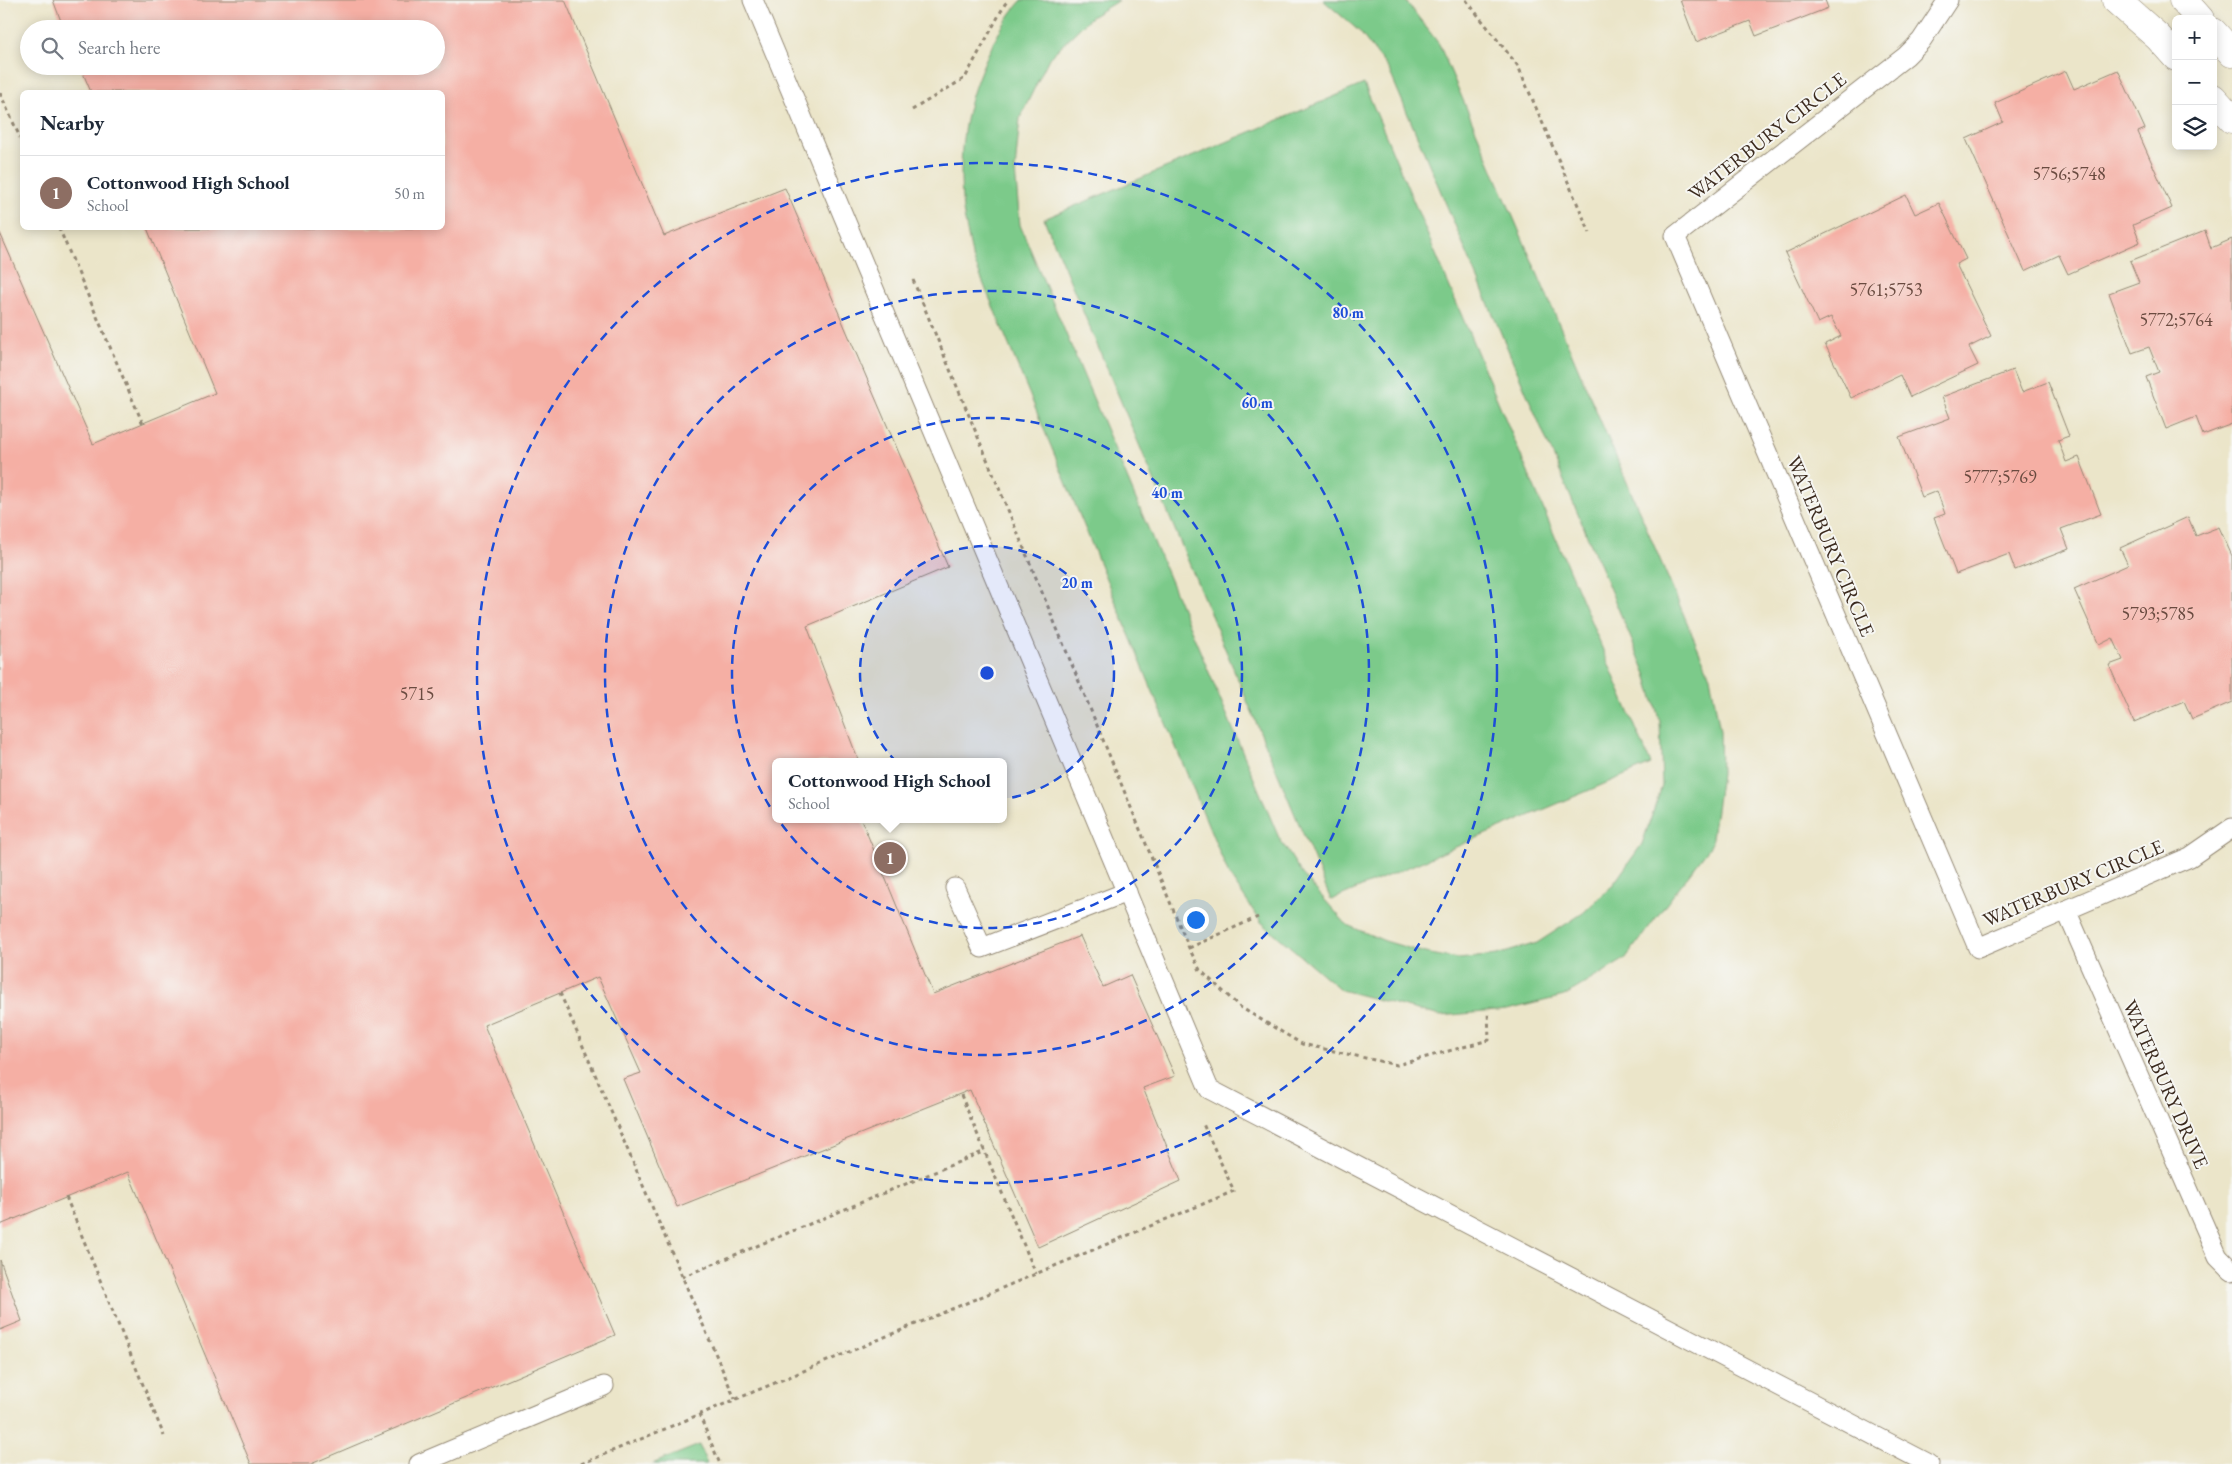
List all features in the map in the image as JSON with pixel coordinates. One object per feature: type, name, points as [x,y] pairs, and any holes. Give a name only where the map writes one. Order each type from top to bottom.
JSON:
[{"type":"street","points":[[2116,0],[2172,53]]},
{"type":"street","points":[[2183,0],[2196,15]]},
{"type":"street","points":[[2217,36],[2232,52]]},
{"type":"street","points":[[2217,103],[2232,120]]},
{"type":"lane","points":[[753,0],[1209,1089],[1929,1464]]},
{"type":"lane","name":"WATERBURY CIRCLE","points":[[1948,0],[1921,41],[1906,56],[1675,236],[1978,948],[2190,857],[2232,828]]},
{"type":"lane","points":[[955,888],[982,948],[1127,892]]},
{"type":"lane","name":"WATERBURY DRIVE","points":[[2066,910],[2218,1257],[2232,1271]]},
{"type":"lane","points":[[419,1464],[604,1386]]},
{"type":"path","points":[[912,110],[965,78],[1005,4],[1009,0]]},
{"type":"path","points":[[1466,0],[1518,66],[1590,233]]},
{"type":"path","points":[[0,93],[20,138]]},
{"type":"path","points":[[60,230],[143,424]]},
{"type":"path","points":[[913,280],[1189,948],[1200,970],[1240,1007],[1302,1044],[1397,1065],[1488,1040],[1488,1011]]},
{"type":"path","points":[[1189,948],[1258,917]]},
{"type":"path","points":[[560,993],[735,1399]]},
{"type":"path","points":[[961,1094],[1036,1274]]},
{"type":"path","points":[[581,1464],[1234,1191],[1200,1120]]},
{"type":"path","points":[[682,1277],[985,1151]]},
{"type":"path","points":[[66,1197],[164,1436]]},
{"type":"path","points":[[699,1414],[720,1464]]},
{"type":"green space","points":[[1022,0],[1119,0],[1091,17],[1049,58],[1020,118],[1015,170],[1020,225],[1279,838],[1302,874],[1347,925],[1385,941],[1425,953],[1458,959],[1497,955],[1537,943],[1583,913],[1612,886],[1642,844],[1662,786],[1660,722],[1646,674],[1389,70],[1359,31],[1323,0],[1405,0],[1439,44],[1710,676],[1720,731],[1721,774],[1711,845],[1625,959],[1564,996],[1507,1010],[1440,1016],[1341,990],[1261,922],[1229,875],[972,256],[962,199],[961,179],[961,159],[966,122],[975,85],[982,67],[1005,23]]},
{"type":"green space","points":[[1364,84],[1651,764],[1331,900],[1044,219]]},
{"type":"green space","points":[[699,1445],[707,1464],[652,1464]]},
{"type":"building","points":[[53,0],[565,0],[664,236],[785,188],[948,567],[807,626],[857,758],[772,758],[772,823],[863,823],[933,994],[1080,936],[1103,987],[1130,975],[1175,1076],[1143,1088],[1181,1181],[1038,1247],[970,1090],[677,1207],[623,1079],[641,1073],[598,977],[484,1025],[615,1335],[311,1464],[251,1464],[128,1172],[0,1225],[0,233],[93,444],[215,393],[148,230],[445,230],[445,90],[90,90],[84,75],[445,75],[445,20],[61,20]]},
{"type":"building","points":[[1680,0],[1825,0],[1828,8],[1756,36],[1750,21],[1696,42]]},
{"type":"building","points":[[2118,70],[2145,129],[2138,132],[2172,208],[2133,225],[2140,242],[2068,274],[2059,255],[2025,271],[1966,139],[2003,122],[1995,103],[2066,71],[2074,89]]},
{"type":"building","points":[[1906,195],[1915,214],[1939,203],[1966,259],[1956,264],[1991,336],[1969,347],[1978,365],[1910,397],[1900,375],[1851,398],[1825,344],[1841,336],[1831,317],[1818,323],[1785,253]]},
{"type":"building","points":[[2205,231],[2211,248],[2232,239],[2232,424],[2203,435],[2196,417],[2166,429],[2146,377],[2159,372],[2149,347],[2132,353],[2109,293],[2139,282],[2130,261]]},
{"type":"building","points":[[2013,370],[2022,392],[2048,382],[2069,436],[2058,440],[2066,462],[2079,457],[2101,514],[2061,529],[2069,549],[2015,570],[2009,554],[1956,574],[1934,518],[1945,514],[1937,491],[1922,497],[1899,437],[1950,418],[1942,397]]},
{"type":"building","points":[[2188,517],[2196,536],[2219,527],[2232,556],[2232,702],[2192,719],[2184,701],[2134,722],[2109,665],[2123,660],[2113,638],[2099,645],[2074,589],[2128,565],[2120,548]]},
{"type":"building","points":[[0,1260],[22,1321],[0,1330]]},
{"type":"place","name":"Cottonwood High School","points":[[890,858]]}]
